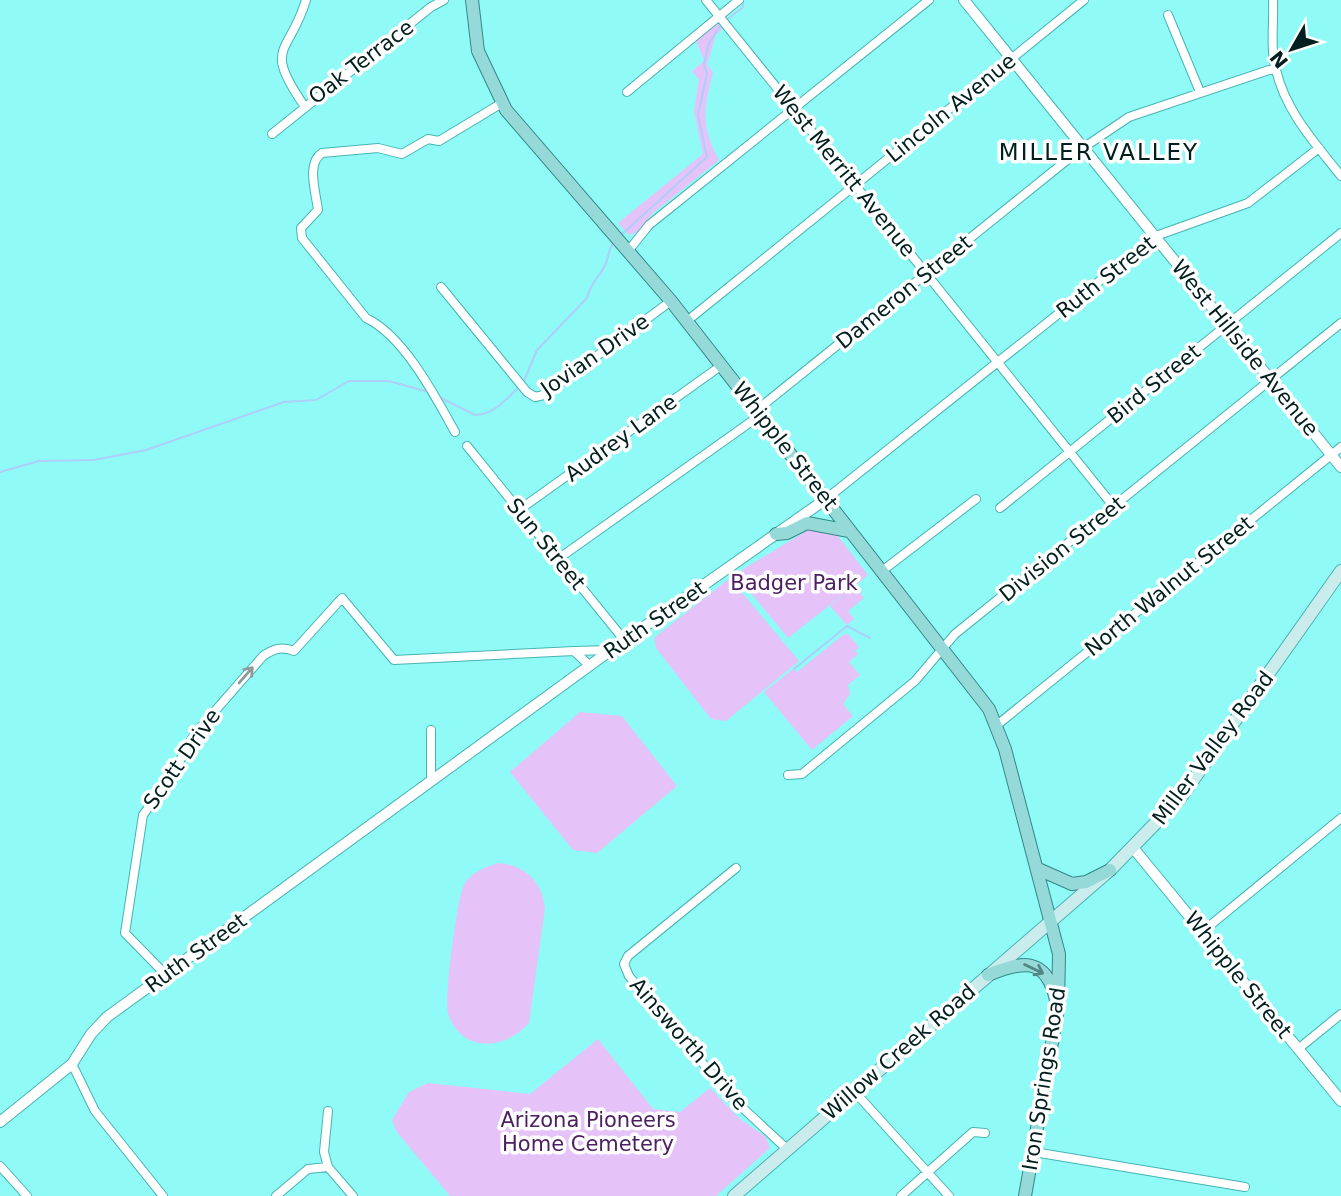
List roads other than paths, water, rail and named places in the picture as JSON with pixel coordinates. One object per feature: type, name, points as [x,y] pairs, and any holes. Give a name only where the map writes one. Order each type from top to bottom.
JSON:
[{"type":"main road","name":"Whipple Street","points":[[472,0],[478,51],[502,103],[671,301],[758,409],[849,531],[973,683],[997,725],[1052,920]]},
{"type":"main road","points":[[776,534],[787,533],[807,523],[849,531]]},
{"type":"main road","name":"Miller Valley Road","points":[[1066,908],[1134,849],[1181,797],[1341,571]]},
{"type":"main road","points":[[1038,869],[1072,884],[1086,883],[1110,870]]},
{"type":"main road","name":"Willow Creek Road","points":[[734,1196],[1066,908]]},
{"type":"main road","name":"Iron Springs Road","points":[[1025,1196],[1058,1009],[1059,954],[1052,920]]},
{"type":"main road","points":[[988,975],[1016,964],[1034,966],[1048,977],[1058,1009]]},
{"type":"street","name":"Oak Terrace","points":[[306,0],[282,49],[281,60],[289,81],[305,107],[444,0]]},
{"type":"street","name":"West Merritt Avenue","points":[[706,0],[1114,507]]},
{"type":"street","points":[[627,92],[739,0]]},
{"type":"street","points":[[629,250],[649,225],[929,0]]},
{"type":"street","name":"West Hillside Avenue","points":[[964,0],[1341,467]]},
{"type":"street","name":"Lincoln Avenue","points":[[687,321],[1084,0]]},
{"type":"street","points":[[1273,0],[1275,68],[1294,113],[1341,176]]},
{"type":"street","points":[[1168,15],[1200,92]]},
{"type":"street","name":"Dameron Street","points":[[558,559],[747,425],[758,409],[1077,152],[1086,149],[1129,117],[1275,68]]},
{"type":"street","points":[[455,432],[421,374],[381,325],[366,318],[302,238],[301,228],[318,210],[313,165],[316,157],[322,153],[378,148],[402,154],[428,139],[439,141],[502,103]]},
{"type":"street","points":[[272,134],[305,107]]},
{"type":"street","name":"Ruth Street","points":[[0,1122],[72,1064],[91,1034],[107,1017],[611,650],[826,499],[1156,236],[1248,203],[1319,148]]},
{"type":"street","name":"Bird Street","points":[[1000,508],[1341,233]]},
{"type":"street","name":"Jovian Drive","points":[[441,287],[527,393],[534,397],[544,396],[671,301]]},
{"type":"street","name":"Division Street","points":[[788,775],[802,774],[889,703],[936,660],[956,635],[1341,323]]},
{"type":"street","name":"Audrey Lane","points":[[519,510],[722,365]]},
{"type":"street","name":"Sun Street","points":[[467,446],[625,641]]},
{"type":"street","name":"North Walnut Street","points":[[997,725],[1341,447]]},
{"type":"street","points":[[883,571],[976,499]]},
{"type":"street","name":"Scott Drive","points":[[166,975],[125,933],[143,815],[172,775],[191,741],[263,656],[273,649],[288,648],[294,651],[342,598],[394,660],[611,650]]},
{"type":"street","points":[[575,651],[590,666]]},
{"type":"street","points":[[431,730],[431,781]]},
{"type":"street","points":[[1202,932],[1341,818]]},
{"type":"street","name":"Whipple Street","points":[[1134,849],[1341,1101]]},
{"type":"street","name":"Ainsworth Drive","points":[[736,868],[628,957],[624,964],[629,976],[733,1099],[788,1150]]},
{"type":"street","points":[[1298,1049],[1341,1014]]},
{"type":"street","points":[[72,1064],[96,1111],[163,1196]]},
{"type":"street","points":[[853,1090],[949,1196]]},
{"type":"street","points":[[328,1111],[324,1152],[328,1167],[353,1196]]},
{"type":"street","points":[[901,1196],[973,1132],[985,1133]]},
{"type":"street","points":[[1034,1152],[1245,1187]]},
{"type":"street","points":[[0,1166],[27,1196]]},
{"type":"street","points":[[276,1196],[308,1169],[328,1167]]},
{"type":"waterway","points":[[725,21],[743,7],[743,1]]},
{"type":"waterway","points":[[622,234],[707,157],[698,115],[707,74],[704,64],[709,43],[721,25]]},
{"type":"waterway","points":[[524,381],[537,350],[587,298],[590,288],[606,263],[613,243]]},
{"type":"waterway","points":[[0,472],[39,461],[94,460],[146,450],[284,402],[316,400],[349,381],[389,381],[428,392]]},
{"type":"waterway","points":[[439,397],[475,415],[498,406],[518,388]]},
{"type":"waterway","points":[[794,669],[847,626],[870,638]]},
{"type":"district","name":"MILLER VALLEY","points":[[1099,152]]},
{"type":"park label","name":"Badger Park","points":[[794,583]]},
{"type":"park label","name":"Arizona Pioneers Home Cemetery","points":[[588,1132]]}]
